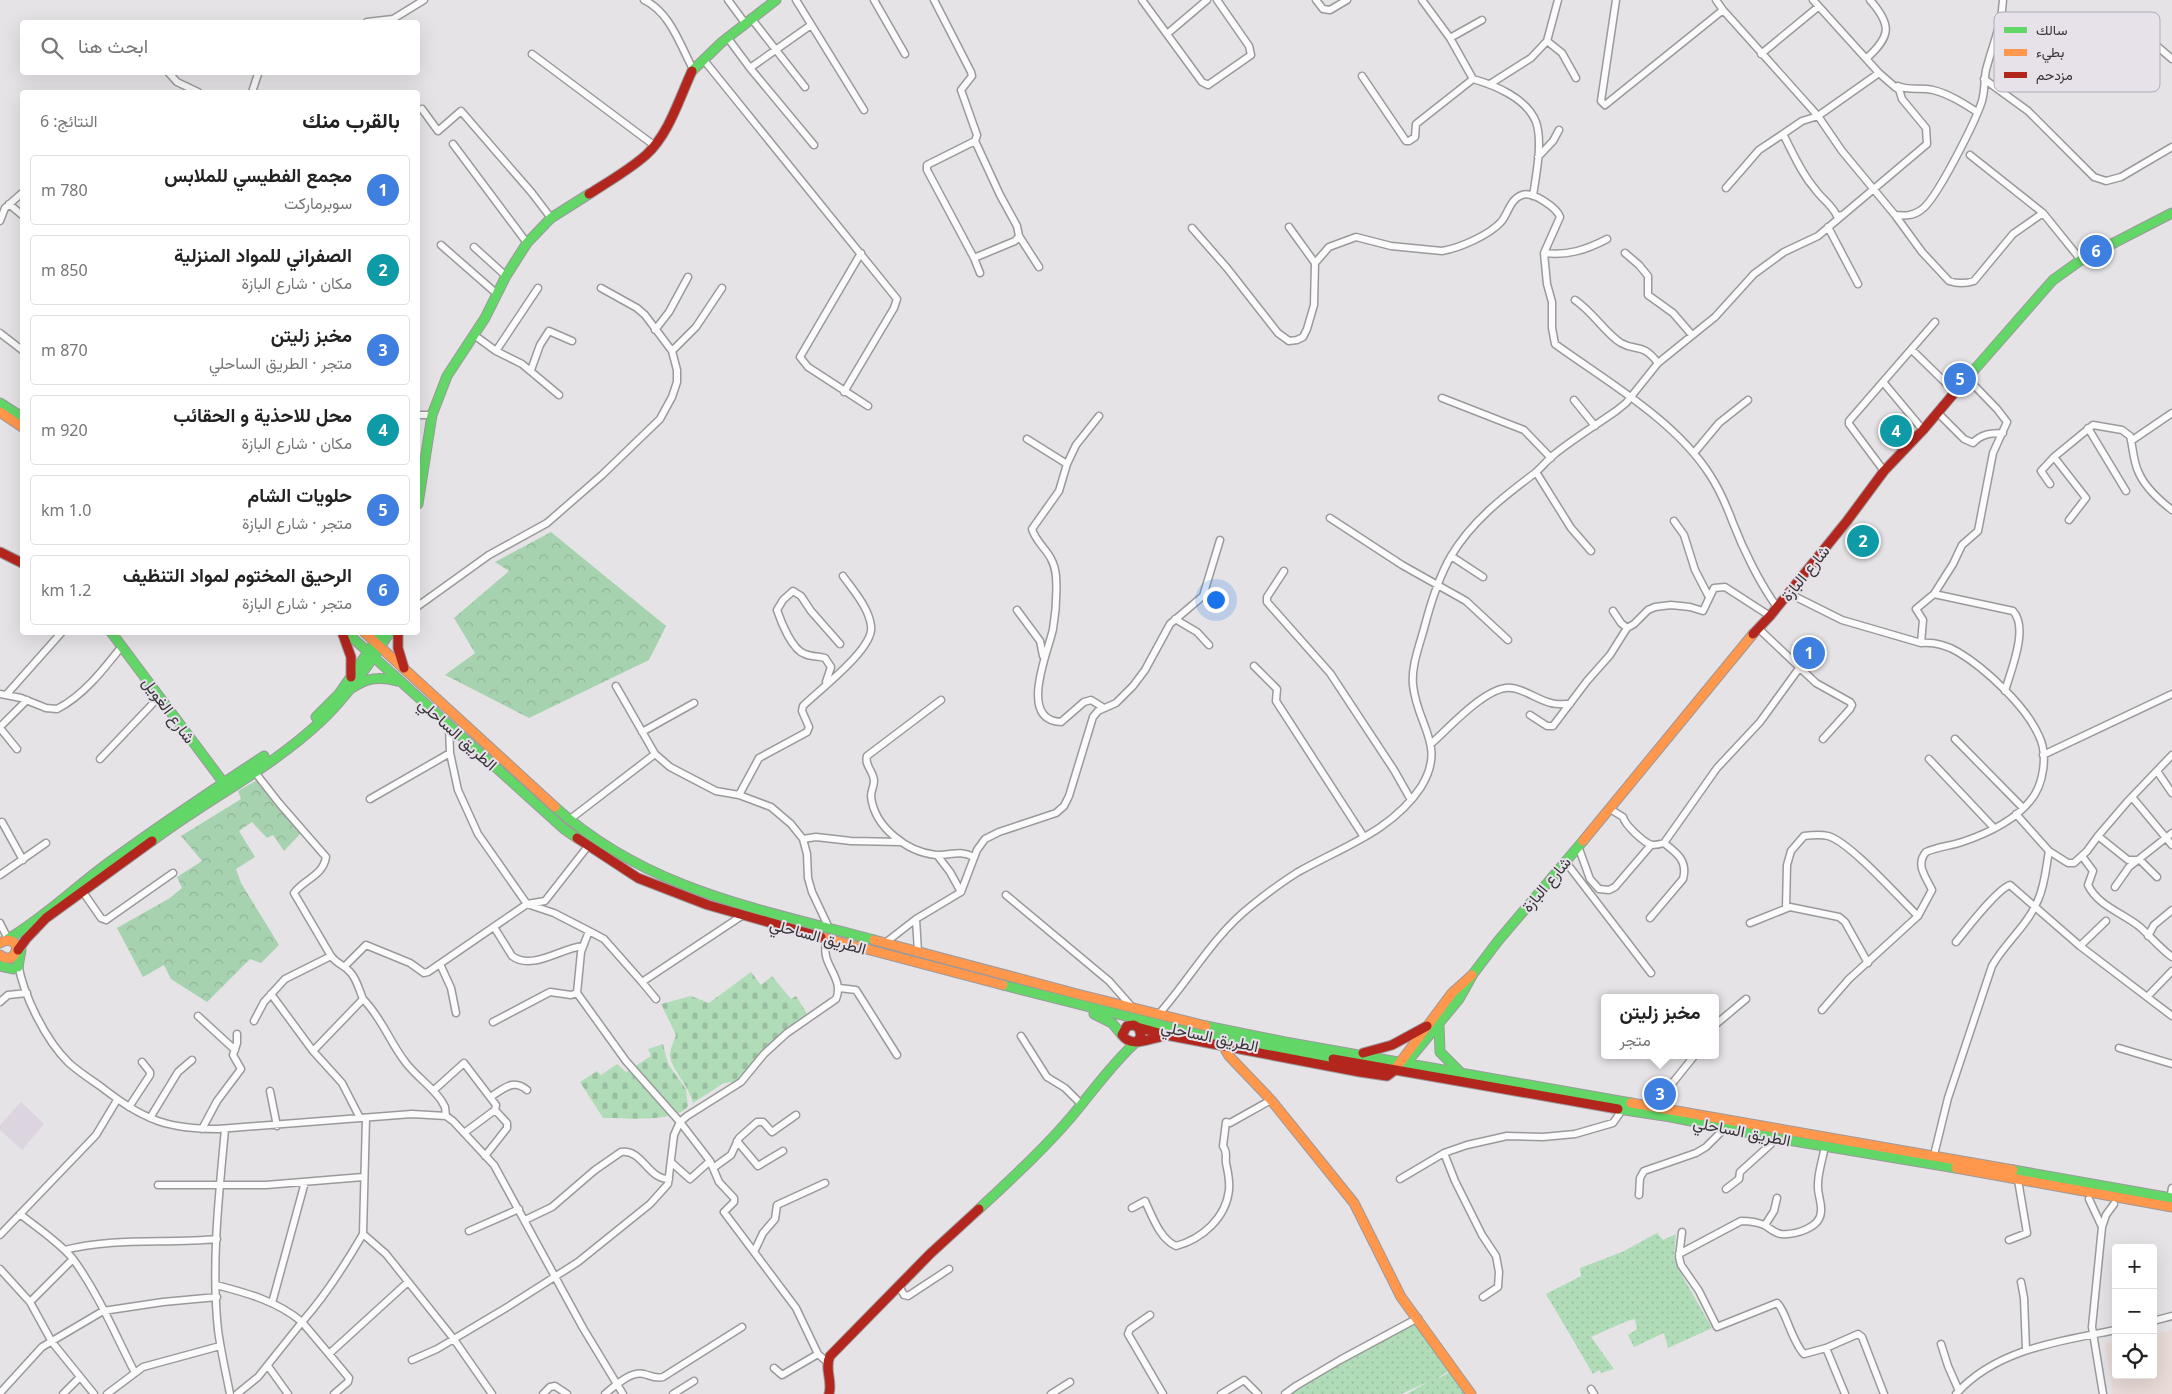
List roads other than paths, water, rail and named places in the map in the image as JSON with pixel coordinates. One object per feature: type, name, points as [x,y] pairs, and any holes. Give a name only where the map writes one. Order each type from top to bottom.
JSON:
[{"type":"main road","points":[[420,491],[432,415],[447,376],[474,335],[506,276],[527,243],[551,218],[618,176],[655,146],[665,130],[693,69],[727,37],[776,0]]},
{"type":"main road","name":"شارع البازة","points":[[1402,1067],[1427,1026],[1452,993],[1473,974],[1610,809],[1626,787],[1770,616],[1847,521],[1884,471],[1938,413],[2038,295],[2081,260],[2172,214]]},
{"type":"main road","points":[[0,403],[20,416]]},
{"type":"main road","points":[[0,412],[20,426]]},
{"type":"main road","points":[[0,552],[20,562]]},
{"type":"main road","name":"شارع الغويل","points":[[113,635],[225,786]]},
{"type":"main road","points":[[345,635],[351,657],[351,677]]},
{"type":"main road","name":"الطريق الساحلي","points":[[347,635],[533,802],[588,846],[638,878],[708,905],[838,942],[1198,1034],[1402,1067],[1622,1110],[1778,1128],[2157,1195],[2172,1193]]},
{"type":"main road","name":"الطريق الساحلي","points":[[367,635],[430,695],[569,820],[635,864],[671,881],[712,896],[884,944],[1158,1015],[1285,1042],[1359,1054],[1402,1067],[1460,1072],[1660,1107],[1712,1120],[1725,1128],[1775,1138],[2172,1207]]},
{"type":"main road","points":[[378,645],[381,635]]},
{"type":"main road","points":[[3,939],[21,937],[186,816],[225,786],[232,778],[308,724],[329,704],[387,635]]},
{"type":"main road","points":[[398,635],[399,655],[404,670]]},
{"type":"main road","points":[[2,960],[11,958],[17,952],[21,937],[129,847],[210,791],[225,786],[254,771],[312,729],[352,688],[370,655]]},
{"type":"main road","points":[[352,688],[373,677],[389,678],[404,685]]},
{"type":"main road","points":[[210,791],[216,781],[216,773],[232,778]]},
{"type":"main road","points":[[2,960],[16,968],[21,937]]},
{"type":"main road","points":[[3,939],[16,942],[17,952]]},
{"type":"main road","name":"شارع البازة","points":[[1402,1067],[1459,999],[1473,974]]},
{"type":"main road","points":[[1068,1002],[1112,1023],[1127,1042],[1136,1042],[1166,1035]]},
{"type":"main road","points":[[1116,1060],[1127,1026],[1132,1025],[1166,1035],[1224,1047],[1386,1076],[1402,1067]]},
{"type":"main road","points":[[1439,1025],[1440,1052],[1460,1072]]},
{"type":"main road","points":[[1359,1054],[1392,1045],[1427,1026]]},
{"type":"main road","points":[[832,1392],[826,1371],[826,1362],[830,1356],[899,1286],[1040,1151],[1082,1105],[1116,1060],[1141,1036],[1138,1027]]},
{"type":"main road","points":[[1224,1047],[1229,1056],[1270,1100],[1354,1203],[1397,1290],[1471,1394]]},
{"type":"main road","points":[[1237,1063],[1243,1050]]},
{"type":"main road","points":[[2072,1190],[2079,1196],[2089,1199],[2172,1215]]},
{"type":"street","points":[[384,20],[393,19],[424,0]]},
{"type":"street","points":[[644,0],[653,4],[663,14],[693,69]]},
{"type":"street","points":[[728,0],[776,51],[805,87]]},
{"type":"street","points":[[796,0],[864,110]]},
{"type":"street","points":[[874,0],[905,54]]},
{"type":"street","points":[[934,0],[971,72],[972,76],[961,90],[977,135],[975,141],[1000,195],[1017,226],[1018,236],[1039,267]]},
{"type":"street","points":[[1142,0],[1202,82],[1208,85],[1251,55],[1251,51],[1217,0]]},
{"type":"street","points":[[1167,34],[1207,0]]},
{"type":"street","points":[[1316,0],[1323,9],[1330,10],[1347,0]]},
{"type":"street","points":[[1422,0],[1450,38],[1472,79],[1490,84],[1515,98],[1533,116],[1537,127],[1538,158],[1533,196]]},
{"type":"street","points":[[1490,84],[1531,58],[1547,42],[1558,0]]},
{"type":"street","points":[[1616,0],[1601,102],[1605,106],[1723,10]]},
{"type":"street","points":[[1716,0],[1761,54],[1818,116],[1842,151],[1895,214],[1922,252],[1949,280],[1961,284],[1974,281],[2013,234],[2043,213]]},
{"type":"street","points":[[1813,0],[1879,73],[1898,89],[1898,86]]},
{"type":"street","points":[[1867,58],[1880,46],[1886,31],[1882,16],[1870,0]]},
{"type":"street","points":[[1761,54],[1818,7]]},
{"type":"street","points":[[1450,38],[1482,20]]},
{"type":"street","points":[[750,68],[811,25]]},
{"type":"street","points":[[727,37],[750,68],[814,144]]},
{"type":"street","points":[[1547,42],[1562,53],[1576,78]]},
{"type":"street","points":[[1895,214],[1906,216],[1916,213],[1930,203],[1944,179],[1983,100],[1984,78],[1994,43]]},
{"type":"street","points":[[2160,49],[2172,59]]},
{"type":"street","points":[[532,54],[655,146]]},
{"type":"street","points":[[703,59],[897,299],[894,308],[844,392]]},
{"type":"street","points":[[1726,188],[1759,150],[1802,121],[1818,116],[1879,73]]},
{"type":"street","points":[[171,75],[177,82],[194,90]]},
{"type":"street","points":[[253,90],[258,75]]},
{"type":"street","points":[[1362,76],[1408,141],[1415,137],[1416,124],[1472,79]]},
{"type":"street","points":[[1984,78],[1994,86]]},
{"type":"street","points":[[1898,86],[1905,90],[1920,87],[1942,93],[1977,112]]},
{"type":"street","points":[[1158,1015],[1211,946],[1251,906],[1297,873],[1349,847],[1390,821],[1411,800],[1421,786],[1430,766],[1432,744],[1422,720],[1413,683],[1421,640],[1439,584],[1451,556],[1483,515],[1551,458],[1616,411],[1630,397],[1658,362],[1715,317],[1742,285],[1766,263],[1801,243],[1818,236],[1926,144],[1926,128],[1902,99],[1898,86]]},
{"type":"street","points":[[2003,92],[2028,111],[2094,177],[2106,181],[2121,177],[2172,147]]},
{"type":"street","points":[[422,109],[438,131],[461,111],[532,193],[551,218]]},
{"type":"street","points":[[1538,158],[1553,141],[1559,130]]},
{"type":"street","points":[[1784,134],[1804,174],[1815,190],[1830,205],[1837,216],[1843,215]]},
{"type":"street","points":[[975,141],[928,165],[927,170],[974,258],[980,273]]},
{"type":"street","points":[[453,144],[527,243]]},
{"type":"street","points":[[1970,155],[2043,213],[2081,260]]},
{"type":"street","points":[[1315,263],[1329,247],[1356,237],[1367,238],[1391,246],[1442,251],[1450,250],[1492,230],[1502,221],[1512,203],[1526,194],[1533,196],[1557,211],[1560,217],[1544,253],[1546,284],[1552,302],[1552,328],[1555,344],[1617,385],[1702,462],[1718,488],[1758,577],[1777,607]]},
{"type":"street","points":[[0,221],[3,211],[20,195]]},
{"type":"street","points":[[9,204],[20,213]]},
{"type":"street","points":[[1192,228],[1227,268],[1278,333],[1289,341],[1297,340],[1303,336],[1307,329],[1314,305],[1315,263],[1290,227]]},
{"type":"street","points":[[1828,228],[1858,284]]},
{"type":"street","points":[[974,258],[1015,241],[1018,236]]},
{"type":"street","points":[[1544,253],[1556,255],[1580,252],[1607,240]]},
{"type":"street","points":[[441,245],[497,294]]},
{"type":"street","points":[[474,247],[506,276]]},
{"type":"street","points":[[861,253],[800,356],[808,367],[868,406]]},
{"type":"street","points":[[1625,253],[1648,276],[1648,295],[1673,313],[1692,335]]},
{"type":"street","points":[[655,330],[669,312],[688,277]]},
{"type":"street","points":[[496,351],[538,288]]},
{"type":"street","points":[[420,605],[489,555],[547,523],[660,419],[672,397],[677,382],[677,370],[672,351],[637,308],[601,288]]},
{"type":"street","points":[[672,351],[696,327],[722,288]]},
{"type":"street","points":[[1575,300],[1587,308],[1619,342],[1643,348],[1658,362]]},
{"type":"street","points":[[1884,471],[1849,424],[1849,421],[1935,322]]},
{"type":"street","points":[[530,370],[540,345],[549,331],[572,341]]},
{"type":"street","points":[[0,333],[20,348]]},
{"type":"street","points":[[474,335],[496,351],[530,370],[559,395]]},
{"type":"street","points":[[1912,350],[1955,392]]},
{"type":"street","points":[[1921,643],[1923,620],[1916,609],[1934,594],[1953,564],[1962,545],[1978,532],[1993,453],[2007,422],[1967,378]]},
{"type":"street","points":[[1883,382],[1923,430]]},
{"type":"street","points":[[1442,398],[1524,430],[1551,458]]},
{"type":"street","points":[[1574,400],[1595,426]]},
{"type":"street","points":[[1694,453],[1718,423],[1748,400]]},
{"type":"street","points":[[1938,413],[1964,439],[1973,443],[1978,437],[1992,433],[2003,433]]},
{"type":"street","points":[[2131,441],[2172,413]]},
{"type":"street","points":[[420,415],[432,415]]},
{"type":"street","points":[[1099,416],[1076,445],[1067,464],[1059,491],[1032,529],[1050,555],[1055,566],[1056,577],[1053,630],[1038,684],[1038,695],[1043,712],[1054,722],[1061,722],[1084,702],[1091,700],[1104,708]]},
{"type":"street","points":[[2050,484],[2041,471],[2054,457],[2088,428],[2098,425],[2122,430],[2130,436],[2135,463],[2142,479],[2156,496],[2172,510]]},
{"type":"street","points":[[2088,428],[2126,491]]},
{"type":"street","points":[[1027,439],[1067,464]]},
{"type":"street","points":[[2054,457],[2086,498],[2069,520]]},
{"type":"street","points":[[1536,472],[1571,528],[1591,551]]},
{"type":"street","points":[[1330,518],[1402,565],[1439,584],[1466,601],[1508,640]]},
{"type":"street","points":[[1674,520],[1684,535],[1695,570],[1709,597]]},
{"type":"street","points":[[884,944],[916,919],[961,892],[981,842],[998,832],[1056,813],[1068,802],[1093,717],[1098,711],[1116,703],[1140,677],[1175,619],[1203,596],[1220,540]]},
{"type":"street","points":[[1451,556],[1483,577]]},
{"type":"street","points":[[1284,571],[1266,597],[1267,602],[1330,673],[1394,770],[1411,800]]},
{"type":"street","points":[[738,795],[759,758],[806,732],[809,727],[802,709],[866,646],[872,628],[862,606],[843,576]]},
{"type":"street","points":[[1530,715],[1547,726],[1553,726],[1587,681],[1610,655],[1627,628],[1655,607],[1676,606],[1703,611],[1706,609],[1714,588],[1725,587],[1770,616]]},
{"type":"street","points":[[824,686],[831,667],[825,658],[802,654],[796,647],[780,621],[777,610],[783,600],[793,591],[801,596],[811,611],[840,644]]},
{"type":"street","points":[[1788,593],[1842,620],[1921,643],[1934,642],[1958,652],[2014,699],[2039,735],[2043,755],[2040,781],[2031,800],[2016,814],[1994,828],[1961,842],[1926,852],[1921,858],[1920,866],[1932,890],[1918,916],[1838,990],[1822,1010]]},
{"type":"street","points":[[1934,594],[2013,611],[2017,615],[2021,631],[2005,691]]},
{"type":"street","points":[[1017,610],[1040,641],[1044,660]]},
{"type":"street","points":[[1613,611],[1627,628]]},
{"type":"street","points":[[1175,619],[1197,632],[1209,645]]},
{"type":"street","points":[[1758,628],[1816,683],[1831,693],[1846,699],[1852,705],[1823,739]]},
{"type":"street","points":[[3,695],[59,635]]},
{"type":"street","points":[[3,695],[27,700],[51,709],[62,706],[98,675],[122,646]]},
{"type":"street","points":[[1254,666],[1278,689],[1276,701],[1364,837]]},
{"type":"street","points":[[1578,846],[1590,879],[1599,889],[1609,890],[1621,882],[1651,845],[1664,843],[1717,768],[1760,722],[1800,667]]},
{"type":"street","points":[[616,686],[655,754],[670,767],[716,791],[738,795],[771,807],[791,824],[803,839],[808,854],[808,878],[812,892],[829,929]]},
{"type":"street","points":[[1432,744],[1470,708],[1503,687],[1522,691],[1551,703],[1570,704]]},
{"type":"street","points":[[2043,755],[2172,694]]},
{"type":"street","points":[[100,759],[159,697]]},
{"type":"street","points":[[17,749],[0,727],[27,700]]},
{"type":"street","points":[[941,700],[881,744],[866,759],[873,774],[874,786],[872,796],[876,811],[892,835],[901,842],[937,855],[959,852],[974,857]]},
{"type":"street","points":[[642,732],[694,703]]},
{"type":"street","points":[[449,726],[450,753],[458,790],[478,834],[527,904],[571,921],[604,939],[656,999]]},
{"type":"street","points":[[1955,739],[2023,808]]},
{"type":"street","points":[[370,799],[450,753]]},
{"type":"street","points":[[569,820],[655,754]]},
{"type":"street","points":[[2016,814],[2050,851],[2071,864],[2082,856],[2132,797],[2172,755]]},
{"type":"street","points":[[1929,759],[1994,828]]},
{"type":"street","points":[[254,771],[326,857],[324,864],[315,876],[294,893],[331,956],[340,966],[345,966],[354,977],[363,999],[374,1009],[393,1045],[406,1064],[434,1090],[445,1107],[446,1116]]},
{"type":"street","points":[[2156,771],[2172,792]]},
{"type":"street","points":[[2132,797],[2172,844]]},
{"type":"street","points":[[1610,809],[1623,817],[1624,822],[1630,829],[1651,845]]},
{"type":"street","points":[[2,822],[24,860]]},
{"type":"street","points":[[2115,887],[2129,867],[2172,833]]},
{"type":"street","points":[[1786,908],[1786,865],[1791,851],[1804,836],[1818,834],[1828,836],[1844,844],[1918,916]]},
{"type":"street","points":[[2098,836],[2128,860],[2140,860],[2157,877]]},
{"type":"street","points":[[803,839],[816,837],[851,842],[901,842]]},
{"type":"street","points":[[0,875],[24,860],[46,842]]},
{"type":"street","points":[[1650,918],[1683,879],[1685,871],[1680,857],[1664,843]]},
{"type":"street","points":[[345,966],[366,945],[410,963],[424,973],[429,972],[527,904],[545,901],[588,846]]},
{"type":"street","points":[[1934,1155],[1948,1098],[1992,966],[2000,950],[2011,940],[2034,908],[2042,889],[2050,851]]},
{"type":"street","points":[[937,855],[961,892]]},
{"type":"street","points":[[2082,856],[2093,871],[2088,885],[2094,895],[2140,928],[2172,957]]},
{"type":"street","points":[[1565,862],[1651,973]]},
{"type":"street","points":[[83,892],[101,918],[106,920],[173,873]]},
{"type":"street","points":[[1956,942],[2007,886],[2016,889],[2034,908],[2080,946],[2172,1016]]},
{"type":"street","points":[[1006,895],[1109,981],[1133,1008]]},
{"type":"street","points":[[1750,923],[1786,908],[1795,908],[1838,917],[1845,922],[1868,963]]},
{"type":"street","points":[[2148,936],[2154,925],[2172,910]]},
{"type":"street","points":[[642,982],[743,915]]},
{"type":"street","points":[[916,919],[918,952]]},
{"type":"street","points":[[2080,946],[2106,921]]},
{"type":"street","points":[[0,923],[3,939]]},
{"type":"street","points":[[494,927],[515,959],[535,961],[574,947],[583,946]]},
{"type":"street","points":[[588,931],[583,946],[578,993],[626,1061],[680,1122],[710,1161],[719,1182],[735,1200],[724,1212],[796,1308],[818,1354],[826,1362]]},
{"type":"street","points":[[412,1360],[437,1349],[510,1306],[578,1262],[650,1204],[666,1188],[672,1164],[674,1135],[680,1122],[741,1082],[764,1054],[781,1038],[836,999],[839,988],[824,952],[826,945],[838,942]]},
{"type":"street","points":[[17,952],[16,968],[26,991],[48,1036],[64,1057],[117,1100],[150,1118],[178,1126],[226,1129],[412,1114],[446,1116],[494,1165],[555,1277],[616,1385],[623,1394]]},
{"type":"street","points":[[254,1021],[259,1009],[288,977],[331,956]]},
{"type":"street","points":[[440,964],[451,988],[456,1013]]},
{"type":"street","points":[[2148,997],[2172,971]]},
{"type":"street","points":[[839,988],[856,990],[897,1056]]},
{"type":"street","points":[[0,1002],[8,995],[26,991]]},
{"type":"street","points":[[493,1022],[550,992],[571,995],[578,993]]},
{"type":"street","points":[[237,1394],[249,1386],[268,1366],[315,1307],[343,1268],[363,1234],[363,1118],[342,1083],[313,1051],[271,994]]},
{"type":"street","points":[[313,1051],[363,999]]},
{"type":"street","points":[[1719,1022],[1746,999]]},
{"type":"street","points":[[198,1016],[235,1050]]},
{"type":"street","points":[[202,1129],[217,1101],[240,1072],[240,1066],[233,1056],[237,1034]]},
{"type":"street","points":[[1021,1036],[1047,1077],[1065,1088],[1082,1105]]},
{"type":"street","points":[[2119,1048],[2172,1064]]},
{"type":"street","points":[[1660,1107],[1666,1091],[1690,1059]]},
{"type":"street","points":[[150,1118],[178,1072],[192,1060]]},
{"type":"street","points":[[129,1107],[150,1075],[150,1072],[142,1062]]},
{"type":"street","points":[[434,1090],[464,1063],[496,1105],[495,1110],[464,1133]]},
{"type":"street","points":[[490,1097],[514,1084],[521,1085],[528,1090]]},
{"type":"street","points":[[270,1091],[277,1126]]},
{"type":"street","points":[[0,1235],[96,1135],[117,1100]]},
{"type":"street","points":[[1132,1208],[1145,1201],[1163,1235],[1170,1243],[1176,1246],[1193,1240],[1208,1229],[1225,1205],[1229,1191],[1227,1152],[1223,1146],[1226,1122],[1230,1123],[1270,1100]]},
{"type":"street","points":[[485,1156],[507,1128],[507,1122],[495,1110]]},
{"type":"street","points":[[1400,1179],[1444,1153],[1506,1136],[1543,1137],[1575,1134],[1613,1123],[1622,1110]]},
{"type":"street","points":[[712,1168],[731,1155],[739,1138],[760,1121],[772,1132],[796,1115]]},
{"type":"street","points":[[1639,1195],[1640,1178],[1644,1171],[1696,1153],[1706,1147],[1725,1128]]},
{"type":"street","points":[[1726,1189],[1739,1179],[1740,1172],[1775,1138],[1778,1128]]},
{"type":"street","points":[[226,1129],[220,1186],[216,1285],[220,1346],[230,1394]]},
{"type":"street","points":[[737,1141],[758,1166],[783,1151]]},
{"type":"street","points":[[1679,1254],[1736,1223],[1750,1221],[1765,1225],[1771,1230],[1783,1234],[1804,1230],[1814,1225],[1820,1220],[1821,1213],[1818,1184],[1825,1146]]},
{"type":"street","points":[[525,1220],[552,1207],[595,1170],[621,1152],[632,1154],[641,1160],[656,1177],[669,1179]]},
{"type":"street","points":[[1444,1153],[1455,1181],[1482,1235],[1496,1256],[1500,1281],[1498,1287],[1483,1297]]},
{"type":"street","points":[[672,1164],[690,1179],[710,1161]]},
{"type":"street","points":[[158,1185],[220,1186],[363,1177]]},
{"type":"street","points":[[2009,1240],[2027,1233],[2018,1180]]},
{"type":"street","points":[[272,1303],[305,1182]]},
{"type":"street","points":[[754,1252],[763,1233],[775,1219],[777,1204],[825,1183]]},
{"type":"street","points":[[1765,1225],[1774,1211],[1777,1198]]},
{"type":"street","points":[[2089,1199],[2102,1227]]},
{"type":"street","points":[[2103,1394],[2092,1334],[2102,1227],[2106,1215],[2114,1204]]},
{"type":"street","points":[[469,1231],[519,1210]]},
{"type":"street","points":[[20,1214],[65,1250],[73,1259],[134,1371]]},
{"type":"street","points":[[1682,1232],[1679,1254],[1681,1265],[1699,1291],[1717,1327],[1777,1303],[1781,1307],[1788,1327],[1804,1354],[1826,1348],[1858,1334],[1884,1394]]},
{"type":"street","points":[[363,1234],[386,1254],[453,1338],[492,1394]]},
{"type":"street","points":[[65,1250],[96,1244],[185,1242],[217,1239]]},
{"type":"street","points":[[30,1302],[73,1259]]},
{"type":"street","points":[[0,1269],[30,1302],[52,1342],[94,1394]]},
{"type":"street","points":[[899,1286],[904,1295],[908,1296],[949,1269]]},
{"type":"street","points":[[329,1354],[408,1282]]},
{"type":"street","points":[[2021,1282],[2024,1298],[2026,1350]]},
{"type":"street","points":[[216,1285],[250,1294],[284,1308],[302,1322],[349,1378],[334,1394]]},
{"type":"street","points":[[0,1393],[42,1347],[103,1311],[163,1302],[217,1297]]},
{"type":"street","points":[[1150,1315],[1130,1329],[1128,1334],[1163,1394]]},
{"type":"street","points":[[2157,1320],[2172,1316]]},
{"type":"street","points":[[1285,1394],[1340,1360],[1418,1318]]},
{"type":"street","points":[[605,1394],[634,1374],[641,1373],[657,1379],[663,1378],[742,1327]]},
{"type":"street","points":[[1941,1344],[1957,1392],[1980,1372],[2026,1350],[2112,1331]]},
{"type":"street","points":[[107,1394],[134,1371],[152,1363],[220,1346]]},
{"type":"street","points":[[1826,1348],[1845,1394]]},
{"type":"street","points":[[774,1368],[782,1375],[818,1354]]},
{"type":"street","points":[[268,1366],[288,1394]]},
{"type":"street","points":[[63,1394],[80,1377]]},
{"type":"street","points":[[1221,1394],[1244,1380],[1258,1394]]},
{"type":"street","points":[[673,1394],[694,1381]]},
{"type":"street","points":[[1051,1394],[1070,1382]]},
{"type":"street","points":[[543,1394],[555,1386],[567,1394]]},
{"type":"place","name":"الرحيق المختوم لمواد التنظيف","points":[[2096,251]]},
{"type":"place","name":"حلويات الشام","points":[[1960,379]]},
{"type":"place","name":"محل للاحذية و الحقائب","points":[[1896,431]]},
{"type":"place","name":"الصفراني للمواد المنزلية","points":[[1863,541]]},
{"type":"place","name":"مجمع الفطيسي للملابس","points":[[1809,653]]},
{"type":"place","name":"مخبز زليتن","points":[[1660,1094]]}]
